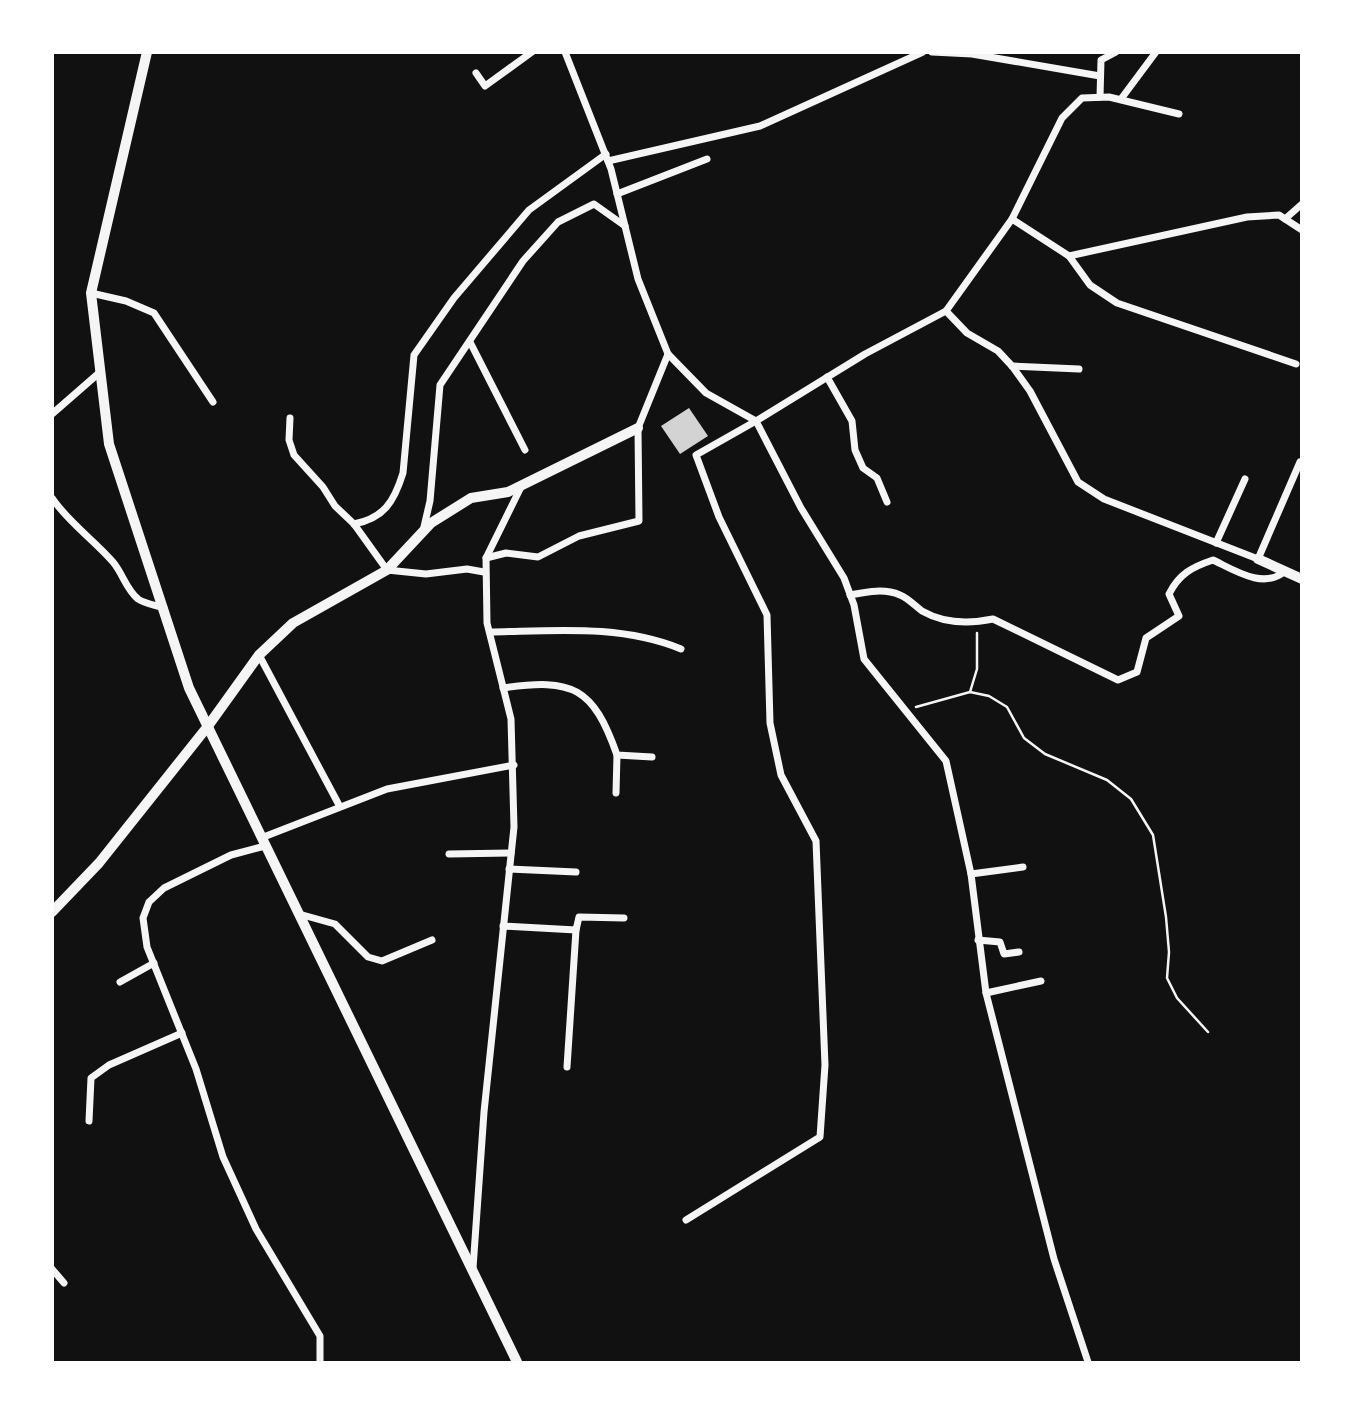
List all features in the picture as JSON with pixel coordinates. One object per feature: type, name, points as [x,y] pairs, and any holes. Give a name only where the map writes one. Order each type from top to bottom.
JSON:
[{"type":"street","points":[[147,52],[91,293],[108,444],[165,608],[189,688],[517,1363]]},
{"type":"street","points":[[476,73],[485,86],[532,52]]},
{"type":"street","points":[[565,52],[607,157],[638,279],[668,354],[706,393],[756,421],[850,595],[864,659],[946,761],[971,874],[986,993],[1054,1259],[1087,1363]]},
{"type":"street","points":[[354,524],[373,520],[389,507],[397,490],[403,473],[414,355],[454,298],[528,209],[607,157],[760,127],[923,52]]},
{"type":"street","points":[[932,52],[972,54],[1100,76]]},
{"type":"street","points":[[1100,97],[1101,60],[1116,52]]},
{"type":"street","points":[[1121,99],[1156,52]]},
{"type":"street","points":[[685,1220],[820,1137],[825,1065],[816,841],[781,775],[778,762],[770,723],[767,615],[724,529],[696,455],[827,377],[946,311],[1012,219],[1062,118],[1082,98],[1121,99],[1179,114]]},
{"type":"street","points":[[617,194],[707,159]]},
{"type":"street","points":[[423,531],[430,501],[440,385],[523,261],[558,222],[593,204],[625,226]]},
{"type":"street","points":[[1284,219],[1301,204]]},
{"type":"street","points":[[1069,256],[1247,217],[1279,215],[1301,230]]},
{"type":"street","points":[[1012,219],[1069,256],[1090,285],[1117,303],[1296,364]]},
{"type":"street","points":[[91,293],[126,301],[154,313],[214,402]]},
{"type":"street","points":[[946,311],[967,334],[998,351],[1012,366],[1030,391],[1078,482],[1104,499],[1258,559],[1301,579]]},
{"type":"street","points":[[470,342],[525,450]]},
{"type":"street","points":[[486,558],[506,553],[538,557],[579,536],[639,521],[638,428],[668,354]]},
{"type":"street","points":[[1012,366],[1079,369]]},
{"type":"street","points":[[52,414],[99,373]]},
{"type":"street","points":[[827,377],[852,421],[855,450],[863,468],[877,478],[887,502]]},
{"type":"street","points":[[290,418],[289,440],[294,455],[323,487],[335,506],[354,524],[387,570],[426,574],[467,569],[484,572]]},
{"type":"street","points":[[52,912],[99,863],[208,726],[259,656],[293,623],[387,570],[423,531],[471,498],[508,492],[638,428]]},
{"type":"street","points":[[1258,559],[1300,462]]},
{"type":"street","points":[[1216,544],[1245,479]]},
{"type":"street","points":[[473,1271],[511,853],[514,765],[511,719],[490,632],[484,572],[486,558],[523,485]]},
{"type":"street","points":[[52,498],[62,512],[83,528],[141,601],[165,608]]},
{"type":"street","points":[[850,595],[874,590],[899,594],[924,612],[944,621],[978,622],[993,619],[1118,680],[1137,672],[1146,638],[1179,616],[1169,594],[1176,580],[1194,566],[1213,560],[1262,580],[1278,577],[1285,571]]},
{"type":"street","points":[[490,632],[600,630],[663,642],[681,649]]},
{"type":"street","points":[[259,656],[339,805]]},
{"type":"street","points":[[503,688],[539,683],[571,686],[595,706],[617,755],[617,793]]},
{"type":"street","points":[[617,755],[652,757]]},
{"type":"street","points":[[320,1363],[320,1336],[256,1229],[223,1157],[182,1033],[147,947],[143,918],[149,902],[164,888],[339,805],[387,789],[514,765]]},
{"type":"street","points":[[449,854],[511,853]]},
{"type":"street","points":[[971,874],[1023,867]]},
{"type":"street","points":[[509,869],[576,872]]},
{"type":"street","points":[[298,914],[335,924],[368,957],[382,961],[432,940]]},
{"type":"street","points":[[567,1067],[579,917],[624,918]]},
{"type":"street","points":[[503,926],[576,930]]},
{"type":"street","points":[[978,940],[1000,942],[1003,954],[1019,952]]},
{"type":"street","points":[[120,982],[154,963]]},
{"type":"street","points":[[986,993],[1041,981]]},
{"type":"street","points":[[89,1121],[91,1078],[109,1065],[182,1033]]},
{"type":"street","points":[[52,1269],[64,1283]]},
{"type":"path","points":[[970,692],[977,670],[975,646],[978,622]]},
{"type":"path","points":[[904,711],[970,692],[989,696],[1006,707],[1024,738],[1045,754],[1107,780],[1131,799],[1153,835],[1166,917],[1169,952],[1167,978],[1177,998],[1208,1032]]},
{"type":"building","points":[[689,408],[708,436],[680,454],[661,426]]}]
